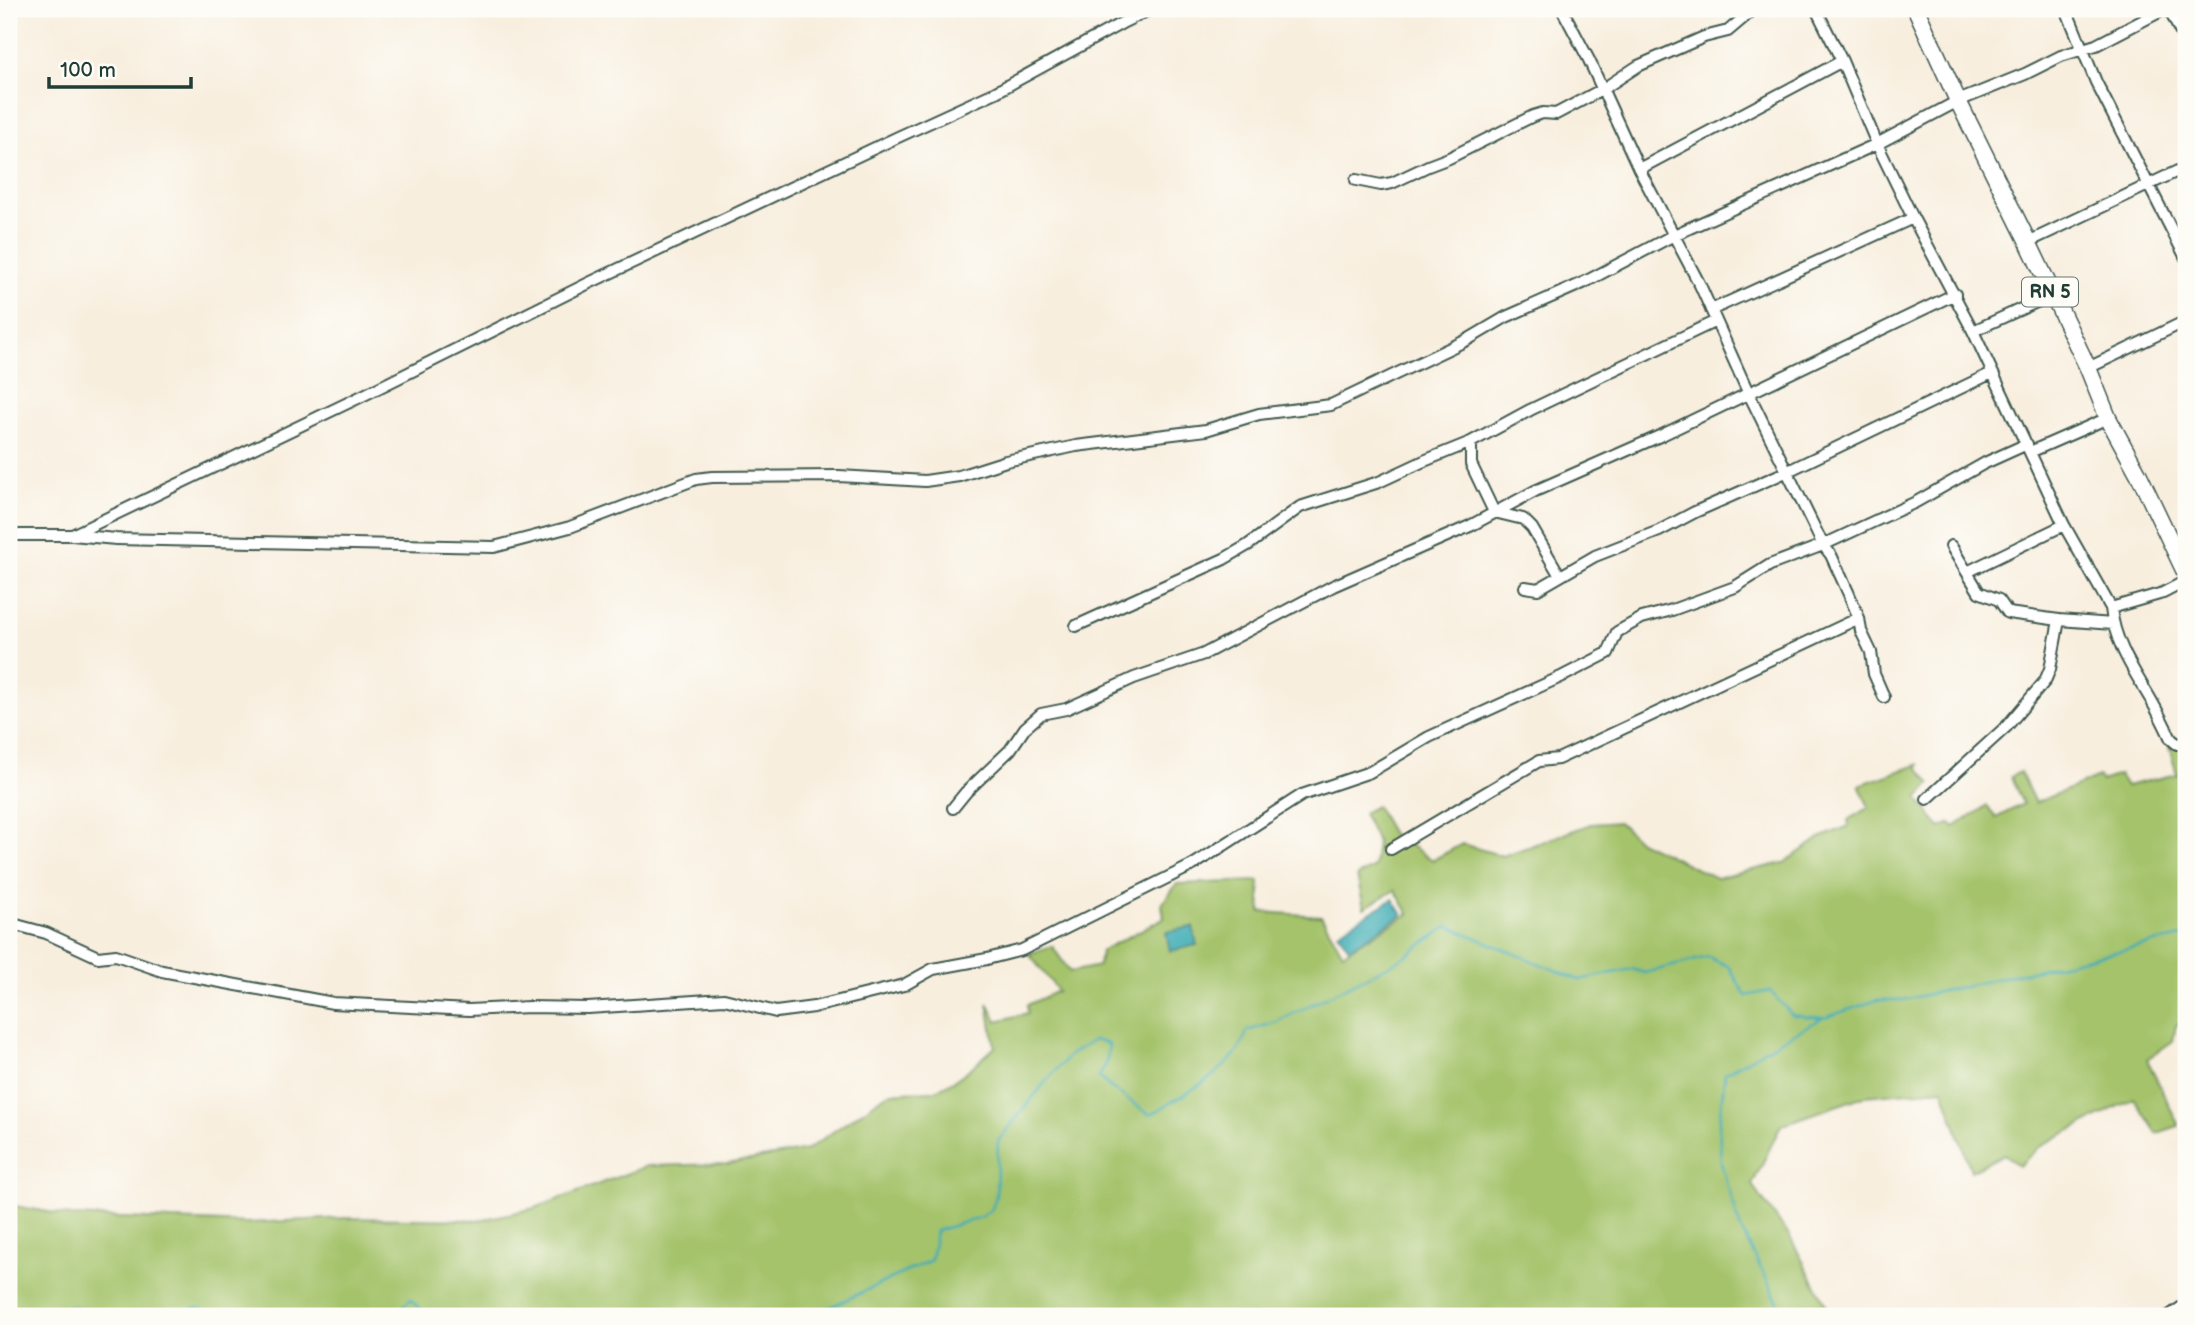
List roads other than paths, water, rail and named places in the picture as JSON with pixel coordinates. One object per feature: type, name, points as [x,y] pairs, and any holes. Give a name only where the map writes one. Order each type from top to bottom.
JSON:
[{"type":"main road","name":"RN 5","points":[[1916,9],[2088,368],[2108,418],[2139,475],[2186,574]]},
{"type":"street","points":[[72,535],[356,399],[601,277],[994,93],[1152,9]]},
{"type":"street","points":[[1562,9],[1674,235],[1822,545],[1831,555],[1871,652],[1874,674],[1884,697]]},
{"type":"street","points":[[1356,180],[1381,185],[1392,183],[1533,116],[1543,113],[1556,114],[1603,89],[1638,66],[1704,37],[1728,31],[1754,9]]},
{"type":"street","points":[[1816,9],[1842,61],[1877,144],[1913,218],[1955,294],[2064,526],[2111,608],[2113,624],[2135,675],[2154,704],[2171,739],[2177,744],[2186,743]]},
{"type":"street","points":[[2066,9],[2096,82],[2186,258]]},
{"type":"street","points":[[9,535],[494,547],[570,527],[684,483],[712,477],[839,476],[905,481],[959,476],[1006,461],[1076,446],[1206,430],[1259,414],[1331,405],[1467,340],[1506,317],[1583,283],[1674,235],[1877,144],[1958,101],[2059,57],[2096,46],[2167,9],[2186,43]]},
{"type":"street","points":[[1639,169],[1842,61]]},
{"type":"street","points":[[2028,242],[2186,167]]},
{"type":"street","points":[[1076,626],[1224,559],[1300,507],[1379,482],[1471,442],[1713,316],[1913,218]]},
{"type":"street","points":[[953,808],[1010,750],[1024,728],[1041,714],[1066,709],[1134,678],[1204,654],[1333,586],[1471,526],[1535,491],[1662,435],[1955,294]]},
{"type":"street","points":[[1973,331],[2052,295]]},
{"type":"street","points":[[2088,368],[2186,321]]},
{"type":"street","points":[[1525,587],[1535,590],[1595,556],[1659,531],[1992,373]]},
{"type":"street","points":[[9,923],[46,933],[98,957],[116,955],[162,971],[333,1003],[469,1010],[588,1008],[724,999],[776,1013],[814,1007],[904,985],[933,969],[1022,950],[1193,865],[1302,796],[1370,772],[1429,737],[1608,653],[1617,632],[1642,618],[1735,587],[1770,565],[1822,545],[1916,502],[1985,463],[2108,418]]},
{"type":"street","points":[[1471,442],[1471,464],[1494,512]]},
{"type":"street","points":[[1494,512],[1523,519],[1532,528],[1560,576]]},
{"type":"street","points":[[1967,572],[2064,526]]},
{"type":"street","points":[[1951,546],[1979,592],[1998,600],[2008,613],[2113,624]]},
{"type":"street","points":[[2111,608],[2163,593],[2186,581]]},
{"type":"street","points":[[1391,849],[1539,761],[1558,759],[1858,618]]},
{"type":"street","points":[[1927,799],[2007,726],[2045,681],[2050,669],[2059,620]]},
{"type":"street","points":[[2169,1316],[2186,1304]]},
{"type":"water","points":[[1393,899],[1403,915],[1349,948],[1338,932]]},
{"type":"water","points":[[1193,927],[1197,945],[1170,951],[1166,932]]},
{"type":"waterway","points":[[801,1316],[822,1311],[931,1260],[936,1231],[981,1217],[992,1209],[996,1196],[998,1141],[1071,1054],[1094,1040],[1109,1044],[1106,1064],[1099,1077],[1150,1115],[1192,1090],[1220,1069],[1232,1058],[1247,1031],[1277,1022],[1401,959],[1448,926],[1579,980],[1632,969],[1645,973],[1708,957],[1728,966],[1746,996],[1770,991],[1792,1015],[1824,1018],[1877,1000],[1903,1000],[2186,936]]},
{"type":"waterway","points":[[1785,1316],[1741,1229],[1721,1163],[1719,1124],[1725,1073],[1821,1019]]},
{"type":"waterway","points":[[396,1316],[410,1299],[421,1310],[431,1311],[437,1316]]},
{"type":"waterway","points":[[45,1316],[74,1306],[87,1316]]},
{"type":"waterway","points":[[172,1316],[196,1308],[229,1316]]}]
